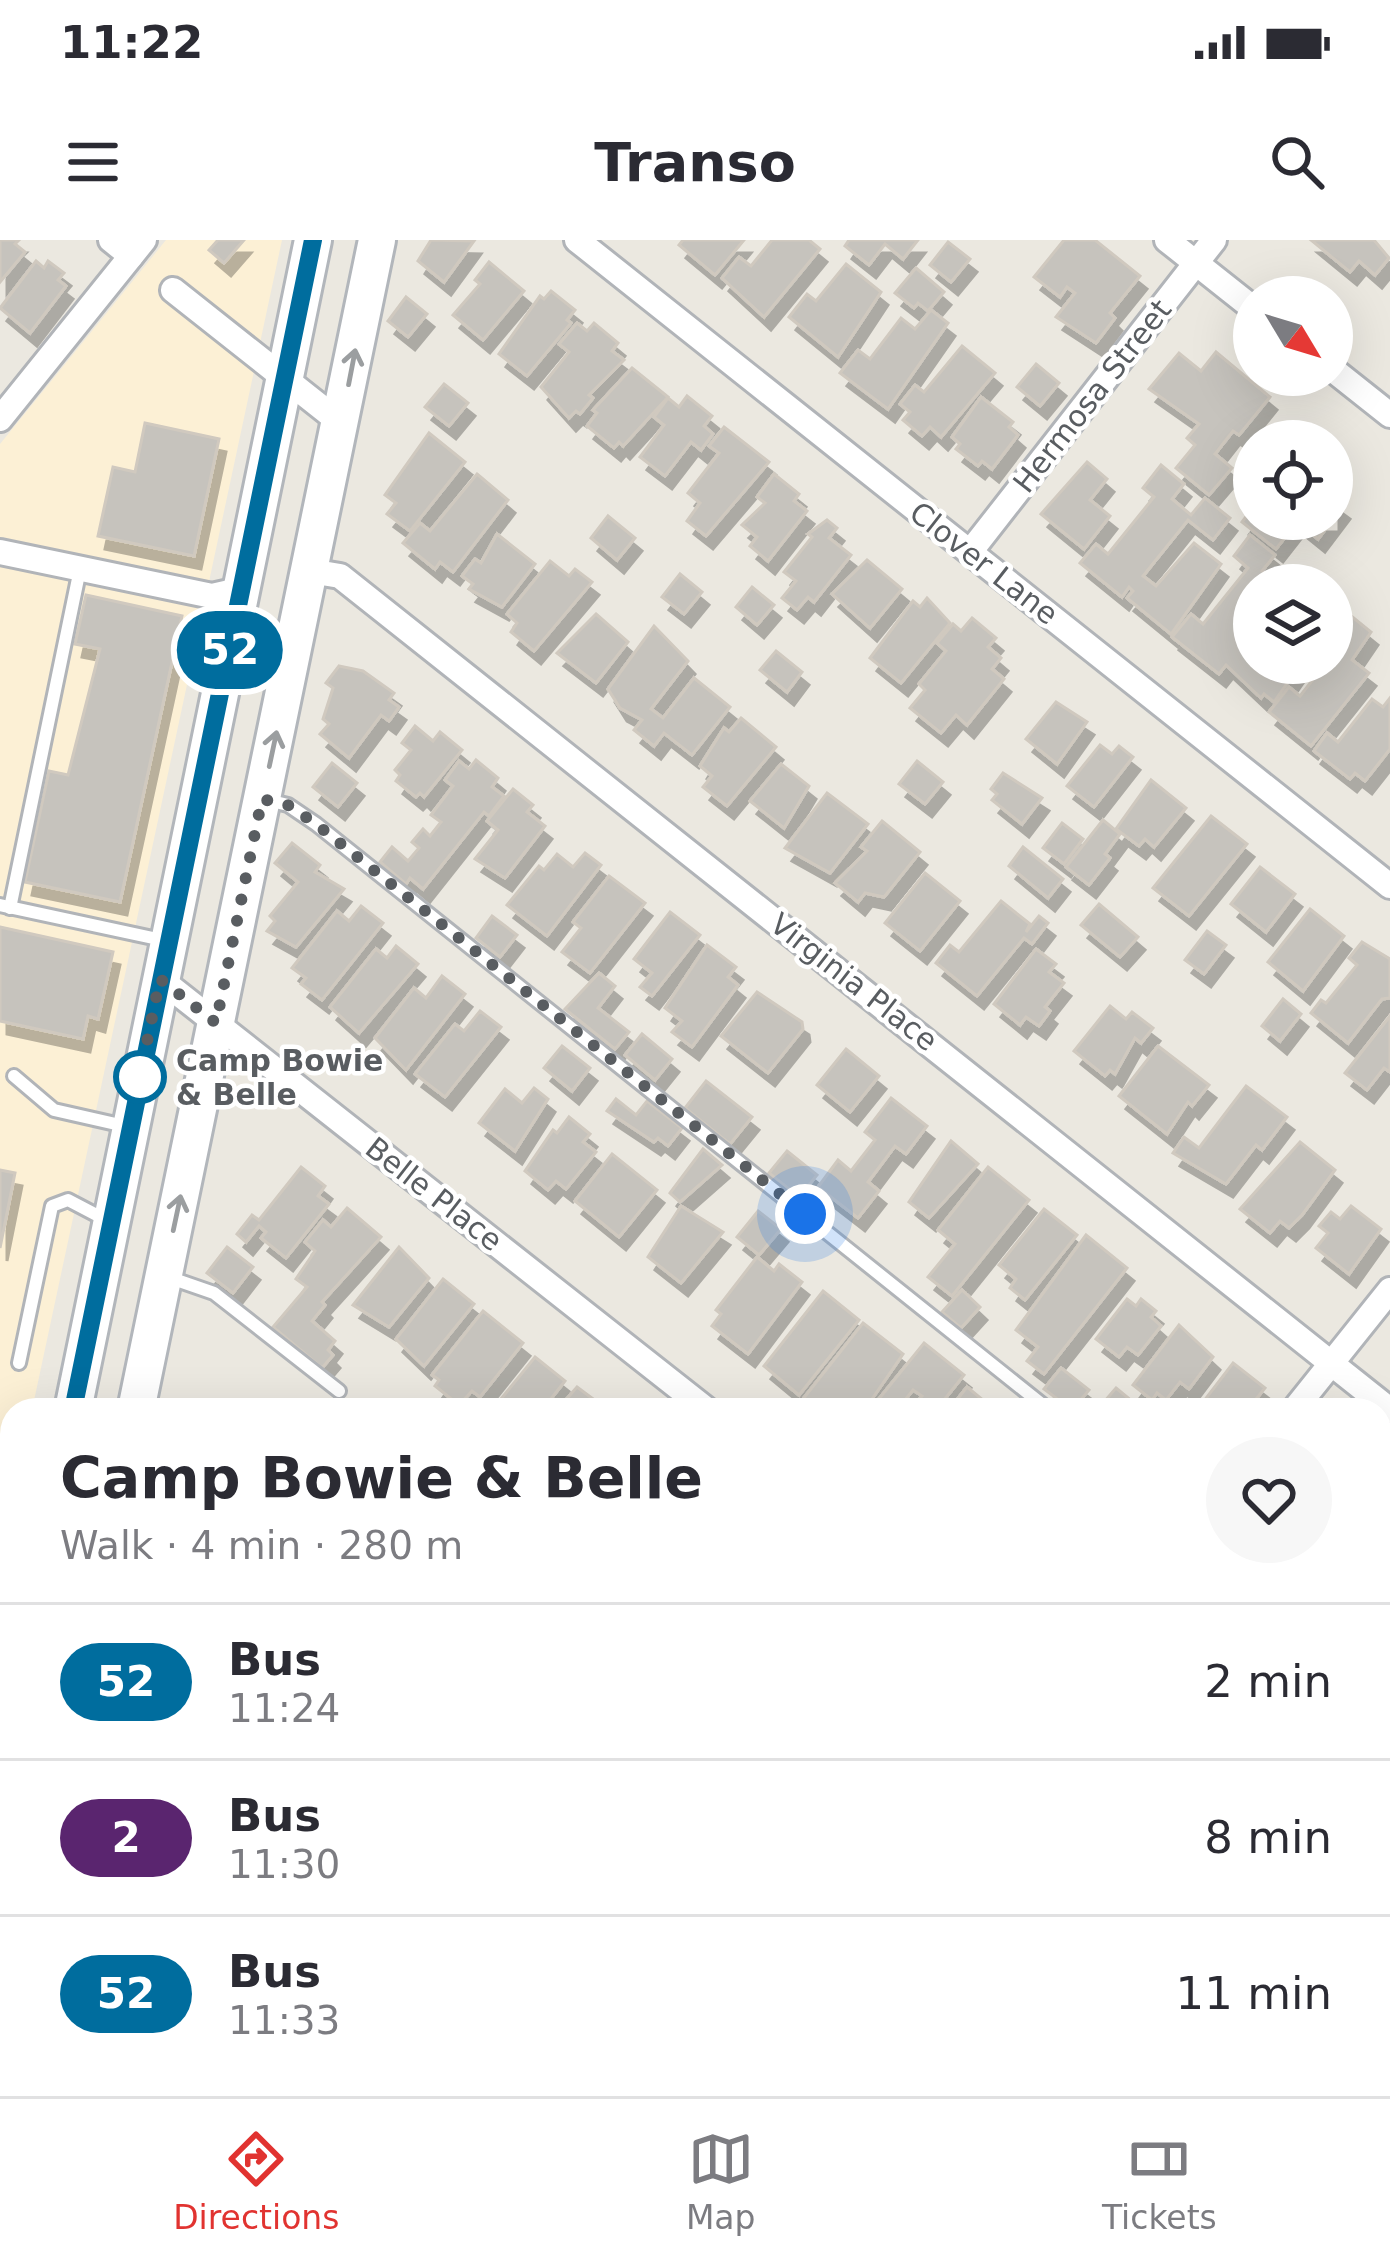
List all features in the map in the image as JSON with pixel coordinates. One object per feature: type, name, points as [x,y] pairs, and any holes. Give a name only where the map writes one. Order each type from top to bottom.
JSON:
[{"type":"main road","points":[[75,1398],[314,240]]},
{"type":"main road","points":[[139,1398],[377,240]]},
{"type":"main road","points":[[243,589],[310,571]]},
{"type":"street","name":"Clover Lane","points":[[578,240],[1390,886]]},
{"type":"street","points":[[1167,240],[1233,292]]},
{"type":"street","name":"Hermosa Street","points":[[970,552],[1214,240]]},
{"type":"street","points":[[0,419],[129,245]]},
{"type":"street","points":[[173,290],[341,423]]},
{"type":"street","points":[[1353,386],[1390,415]]},
{"type":"street","points":[[0,552],[212,596],[243,589]]},
{"type":"street","name":"Virginia Place","points":[[310,571],[340,576],[1375,1398]]},
{"type":"street","name":"Belle Place","points":[[160,979],[692,1398]]},
{"type":"street","points":[[1303,1398],[1390,1290]]},
{"type":"lane","points":[[80,568],[5,907],[168,942]]},
{"type":"lane","points":[[262,799],[288,805],[316,824],[1033,1398]]},
{"type":"lane","points":[[14,1076],[54,1110],[130,1128]]},
{"type":"lane","points":[[19,1363],[52,1206],[68,1200],[111,1222]]},
{"type":"lane","points":[[164,1276],[214,1293],[339,1391]]},
{"type":"shaded area","points":[[166,240],[282,240],[35,1398],[0,1398],[0,444]]},
{"type":"building","points":[[0,240],[19,240],[15,244],[25,252],[0,282]]},
{"type":"building","points":[[218,240],[244,240],[224,263],[209,250]]},
{"type":"building","points":[[431,240],[474,241],[444,282],[418,261]]},
{"type":"building","points":[[683,240],[744,240],[715,275],[679,245]]},
{"type":"building","points":[[772,240],[809,240],[820,249],[764,317],[722,278],[739,257],[751,266]]},
{"type":"building","points":[[849,240],[918,240],[903,259],[885,244],[869,265],[845,246]]},
{"type":"building","points":[[1064,240],[1095,240],[1140,276],[1110,313],[1115,318],[1096,343],[1056,317],[1075,293],[1067,287],[1060,297],[1034,277]]},
{"type":"building","points":[[1311,240],[1374,240],[1389,258],[1375,275],[1359,261],[1350,272]]},
{"type":"building","points":[[948,242],[970,259],[951,282],[930,265]]},
{"type":"building","points":[[36,261],[44,268],[48,261],[64,273],[58,280],[66,286],[30,333],[0,308]]},
{"type":"building","points":[[489,262],[524,291],[483,340],[453,315],[480,284],[475,280]]},
{"type":"building","points":[[846,264],[881,292],[838,357],[789,317],[807,294],[816,301]]},
{"type":"building","points":[[916,268],[944,292],[928,311],[918,303],[914,308],[895,293]]},
{"type":"building","points":[[551,291],[575,310],[567,320],[571,323],[527,376],[499,354],[540,296],[544,299]]},
{"type":"building","points":[[406,297],[427,314],[408,337],[388,321]]},
{"type":"building","points":[[931,310],[948,323],[888,409],[840,373],[858,350],[870,359],[901,318],[915,329]]},
{"type":"building","points":[[577,323],[587,331],[594,323],[618,343],[612,351],[624,360],[589,395],[593,398],[580,414],[576,411],[569,418],[541,387],[569,352],[559,344]]},
{"type":"building","points":[[962,346],[995,373],[941,437],[930,427],[922,436],[903,420],[910,412],[900,404],[915,385],[924,392]]},
{"type":"building","points":[[1216,352],[1233,366],[1233,396],[1270,397],[1251,420],[1233,420],[1233,431],[1215,454],[1232,468],[1209,495],[1176,468],[1195,445],[1187,438],[1199,424],[1149,389],[1179,353],[1201,371]]},
{"type":"building","points":[[1036,364],[1059,383],[1040,406],[1017,387]]},
{"type":"building","points":[[632,368],[668,397],[623,446],[619,442],[614,448],[587,426],[597,413],[593,410]]},
{"type":"building","points":[[444,384],[468,403],[449,426],[425,407]]},
{"type":"building","points":[[687,396],[712,416],[704,426],[713,434],[701,450],[691,442],[665,476],[640,457],[664,425],[654,417],[668,398],[679,407]]},
{"type":"building","points":[[981,397],[1013,422],[1009,427],[1018,435],[992,469],[982,461],[978,466],[956,449],[960,444],[952,437]]},
{"type":"building","points":[[145,423],[219,439],[194,556],[98,536],[113,467],[135,472]]},
{"type":"building","points":[[724,427],[769,462],[706,536],[687,521],[700,503],[688,493],[719,453],[709,446]]},
{"type":"building","points":[[429,433],[465,462],[410,531],[387,514],[396,503],[385,495]]},
{"type":"building","points":[[1087,462],[1107,479],[1090,500],[1110,516],[1084,549],[1041,514]]},
{"type":"building","points":[[1161,465],[1184,484],[1172,499],[1191,515],[1205,498],[1230,518],[1213,540],[1188,520],[1143,576],[1156,586],[1194,543],[1221,564],[1171,634],[1127,598],[1133,591],[1129,587],[1122,597],[1080,563],[1096,544],[1108,554],[1154,497],[1143,488]]},
{"type":"building","points":[[477,474],[508,500],[453,572],[440,562],[435,569],[403,543],[420,523],[430,531]]},
{"type":"building","points":[[774,474],[799,494],[794,501],[807,511],[768,561],[750,546],[757,537],[742,525],[765,503],[757,497]]},
{"type":"building","points":[[608,516],[635,538],[617,560],[591,538]]},
{"type":"building","points":[[827,520],[837,528],[829,538],[851,555],[814,602],[808,597],[797,610],[782,598],[796,581],[784,572],[812,537],[808,534]]},
{"type":"building","points":[[497,534],[535,564],[502,607],[469,589],[473,584],[462,576],[475,559],[481,563]]},
{"type":"building","points":[[1246,540],[1256,540],[1275,555],[1268,564],[1243,564],[1234,556]]},
{"type":"building","points":[[867,560],[902,589],[870,628],[832,594]]},
{"type":"building","points":[[550,561],[569,576],[575,569],[592,582],[534,651],[511,632],[517,623],[507,614]]},
{"type":"building","points":[[680,574],[702,592],[684,614],[662,597]]},
{"type":"building","points":[[752,587],[774,605],[757,625],[736,607]]},
{"type":"building","points":[[1233,587],[1233,672],[1226,665],[1219,674],[1172,637],[1191,614],[1203,624]]},
{"type":"building","points":[[86,595],[182,616],[120,902],[25,882],[49,771],[68,775],[100,649],[75,644]]},
{"type":"building","points":[[927,598],[950,623],[901,683],[870,658],[913,601],[920,607]]},
{"type":"building","points":[[596,614],[628,642],[596,683],[557,653]]},
{"type":"building","points":[[1353,617],[1371,632],[1353,659]]},
{"type":"building","points":[[972,618],[996,638],[988,647],[1001,658],[992,669],[1004,679],[967,725],[956,715],[941,733],[910,708],[925,690],[919,684],[946,651],[937,643],[953,624],[961,631]]},
{"type":"building","points":[[654,626],[688,661],[651,709],[663,718],[694,678],[730,707],[692,755],[664,733],[654,746],[634,730],[642,720],[620,708],[608,689]]},
{"type":"building","points":[[776,651],[802,672],[787,692],[760,670]]},
{"type":"building","points":[[1353,661],[1369,673],[1311,746],[1269,712],[1289,687],[1300,696],[1309,684],[1353,684]]},
{"type":"building","points":[[339,666],[363,671],[394,693],[389,700],[399,707],[389,721],[381,715],[349,758],[320,734],[329,724],[323,719],[333,688],[326,683]]},
{"type":"building","points":[[1246,684],[1286,684],[1274,702],[1264,694],[1261,698]]},
{"type":"building","points":[[1390,698],[1390,749],[1365,781],[1355,773],[1350,779],[1314,751],[1327,733],[1338,742],[1372,699],[1383,707]]},
{"type":"building","points":[[1056,702],[1087,722],[1057,764],[1026,739]]},
{"type":"building","points":[[741,718],[776,747],[727,806],[703,787],[712,776],[700,766],[724,728],[729,732]]},
{"type":"building","points":[[415,726],[433,741],[440,732],[462,750],[424,797],[420,793],[416,797],[396,781],[400,775],[395,770],[411,750],[402,743]]},
{"type":"building","points":[[1100,745],[1112,754],[1119,746],[1133,757],[1094,807],[1067,786]]},
{"type":"building","points":[[476,760],[498,778],[492,787],[504,796],[489,816],[484,812],[423,889],[410,878],[406,884],[380,862],[392,847],[408,861],[419,848],[412,842],[423,829],[430,836],[441,822],[431,815],[453,786],[445,780],[459,761],[469,769]]},
{"type":"building","points":[[917,761],[943,782],[925,804],[899,784]]},
{"type":"building","points":[[332,763],[357,783],[338,807],[313,787]]},
{"type":"building","points":[[781,764],[809,786],[784,828],[750,801]]},
{"type":"building","points":[[1003,773],[1042,798],[1022,824],[992,800],[997,794],[991,789]]},
{"type":"building","points":[[1151,780],[1186,808],[1154,847],[1145,839],[1139,846],[1116,829]]},
{"type":"building","points":[[513,789],[533,805],[527,812],[545,826],[505,878],[475,859],[498,830],[487,821]]},
{"type":"building","points":[[827,793],[868,824],[830,873],[785,848]]},
{"type":"building","points":[[1211,816],[1247,844],[1189,916],[1153,888]]},
{"type":"building","points":[[1103,820],[1120,834],[1105,854],[1110,858],[1089,885],[1066,867]]},
{"type":"building","points":[[882,821],[920,852],[884,897],[865,893],[858,902],[835,883],[867,851],[861,847]]},
{"type":"building","points":[[1062,823],[1083,839],[1064,864],[1043,848]]},
{"type":"building","points":[[292,843],[320,865],[315,872],[344,889],[296,947],[267,931],[275,921],[270,916],[298,882],[275,863]]},
{"type":"building","points":[[1023,847],[1063,879],[1048,898],[1009,866]]},
{"type":"building","points":[[585,853],[601,865],[547,936],[507,905],[539,866],[544,870],[557,854],[573,867]]},
{"type":"building","points":[[1260,867],[1295,894],[1266,932],[1231,904]]},
{"type":"building","points":[[925,873],[960,901],[920,951],[885,923]]},
{"type":"building","points":[[609,876],[645,903],[590,973],[562,952],[581,928],[573,922]]},
{"type":"building","points":[[1001,901],[1030,924],[1026,932],[1039,916],[1048,923],[1032,944],[1024,938],[977,996],[936,963],[950,945],[959,952]]},
{"type":"building","points":[[1099,904],[1138,937],[1120,957],[1081,925]]},
{"type":"building","points":[[361,906],[383,923],[322,1000],[301,984],[306,978],[292,968],[337,911],[349,921]]},
{"type":"building","points":[[1310,909],[1344,936],[1303,991],[1268,962]]},
{"type":"building","points":[[670,912],[700,935],[652,996],[640,987],[652,973],[634,959]]},
{"type":"building","points":[[492,916],[517,935],[500,957],[476,938]]},
{"type":"building","points":[[0,927],[113,952],[98,1019],[88,1016],[83,1039],[0,1021]]},
{"type":"building","points":[[1207,931],[1226,945],[1204,974],[1185,960]]},
{"type":"building","points":[[1362,942],[1390,959],[1390,998],[1382,999],[1348,1043],[1311,1013],[1321,1000],[1326,1003],[1357,965],[1349,958]]},
{"type":"building","points":[[707,945],[736,967],[728,977],[738,985],[692,1047],[672,1032],[682,1021],[665,1008]]},
{"type":"building","points":[[396,946],[418,964],[359,1033],[330,1007],[376,949],[387,958]]},
{"type":"building","points":[[1036,949],[1056,964],[1049,972],[1064,983],[1045,1007],[1050,1011],[1039,1026],[1026,1017],[1020,1025],[994,1004]]},
{"type":"building","points":[[599,973],[615,986],[598,1008],[629,1032],[615,1049],[565,1009]]},
{"type":"building","points":[[442,976],[465,994],[406,1070],[375,1038],[414,988],[426,998]]},
{"type":"building","points":[[757,992],[802,1022],[803,1029],[768,1073],[721,1036]]},
{"type":"building","points":[[1283,999],[1301,1014],[1280,1041],[1262,1026]]},
{"type":"building","points":[[1110,1006],[1126,1019],[1132,1012],[1153,1028],[1141,1043],[1135,1038],[1115,1074],[1110,1070],[1105,1076],[1074,1051]]},
{"type":"building","points":[[480,1011],[501,1027],[445,1097],[415,1074],[455,1024],[464,1031]]},
{"type":"building","points":[[1390,1016],[1390,1072],[1384,1068],[1367,1090],[1345,1073]]},
{"type":"building","points":[[642,1034],[672,1059],[655,1080],[625,1055]]},
{"type":"building","points":[[562,1046],[590,1068],[572,1091],[544,1068]]},
{"type":"building","points":[[1158,1046],[1209,1085],[1192,1106],[1188,1102],[1167,1134],[1119,1096]]},
{"type":"building","points":[[846,1049],[879,1076],[850,1112],[817,1085]]},
{"type":"building","points":[[706,1081],[752,1117],[730,1144],[685,1108]]},
{"type":"building","points":[[1246,1086],[1287,1117],[1262,1150],[1256,1145],[1226,1184],[1173,1153],[1184,1137],[1199,1148]]},
{"type":"building","points":[[534,1088],[548,1099],[515,1151],[479,1123],[505,1089],[522,1103]]},
{"type":"building","points":[[891,1098],[927,1126],[906,1154],[895,1146],[868,1182],[879,1191],[858,1218],[818,1187],[838,1160],[851,1171],[875,1140],[865,1132]]},
{"type":"building","points":[[616,1099],[636,1115],[647,1101],[682,1128],[668,1146],[658,1138],[654,1142],[607,1111]]},
{"type":"building","points":[[569,1117],[590,1134],[583,1142],[596,1152],[566,1189],[556,1181],[548,1190],[525,1171],[553,1130],[557,1133]]},
{"type":"building","points":[[951,1141],[978,1164],[929,1218],[909,1202]]},
{"type":"building","points":[[1300,1142],[1335,1170],[1289,1228],[1280,1221],[1270,1233],[1240,1209]]},
{"type":"building","points":[[703,1149],[722,1165],[680,1202],[670,1193]]},
{"type":"building","points":[[787,1151],[817,1175],[799,1197],[769,1173]]},
{"type":"building","points":[[612,1154],[657,1190],[619,1237],[575,1201]]},
{"type":"building","points":[[301,1167],[325,1186],[318,1196],[329,1204],[286,1258],[261,1238],[266,1232],[259,1226],[246,1242],[237,1234],[252,1215],[259,1220]]},
{"type":"building","points":[[988,1167],[1029,1200],[952,1296],[928,1277],[955,1244],[938,1230]]},
{"type":"building","points":[[0,1170],[15,1173],[0,1248]]},
{"type":"building","points":[[681,1206],[723,1232],[681,1283],[648,1257]]},
{"type":"building","points":[[1351,1206],[1381,1229],[1349,1274],[1316,1248],[1328,1233],[1319,1226],[1331,1212],[1340,1219]]},
{"type":"building","points":[[347,1208],[381,1237],[322,1302],[325,1305],[312,1321],[335,1341],[328,1350],[333,1355],[322,1368],[273,1327],[307,1287],[296,1279],[315,1251],[305,1242],[323,1220],[331,1227]]},
{"type":"building","points":[[1044,1209],[1077,1235],[1025,1300],[1010,1288],[1016,1279],[999,1265]]},
{"type":"building","points":[[758,1211],[781,1229],[759,1255],[737,1237]]},
{"type":"building","points":[[1086,1235],[1127,1268],[1044,1374],[1027,1361],[1038,1347],[1016,1330]]},
{"type":"building","points":[[227,1247],[253,1267],[233,1293],[207,1273]]},
{"type":"building","points":[[399,1247],[429,1278],[389,1327],[353,1305]]},
{"type":"building","points":[[757,1257],[774,1271],[779,1264],[802,1282],[748,1354],[712,1326],[721,1314],[716,1310]]},
{"type":"building","points":[[443,1279],[474,1304],[424,1366],[396,1339]]},
{"type":"building","points":[[962,1290],[980,1307],[961,1328],[942,1312]]},
{"type":"building","points":[[823,1291],[859,1320],[799,1395],[764,1366]]},
{"type":"building","points":[[1127,1299],[1136,1306],[1141,1299],[1156,1311],[1151,1317],[1161,1326],[1138,1355],[1127,1347],[1119,1357],[1096,1339]]},
{"type":"building","points":[[483,1311],[523,1343],[480,1397],[472,1391],[466,1398],[450,1398],[435,1386],[439,1380],[432,1375]]},
{"type":"building","points":[[863,1323],[903,1354],[873,1398],[804,1398]]},
{"type":"building","points":[[1179,1325],[1213,1357],[1189,1389],[1180,1382],[1168,1398],[1157,1393],[1149,1398],[1133,1385]]},
{"type":"building","points":[[924,1343],[964,1375],[946,1398],[920,1398],[913,1390],[907,1398],[880,1398]]},
{"type":"building","points":[[535,1357],[565,1381],[552,1398],[502,1398]]},
{"type":"building","points":[[1233,1363],[1265,1388],[1257,1398],[1206,1398]]},
{"type":"building","points":[[1061,1368],[1089,1390],[1082,1398],[1056,1398],[1044,1389]]},
{"type":"building","points":[[577,1387],[592,1398],[567,1398]]},
{"type":"building","points":[[967,1387],[981,1398],[958,1398]]},
{"type":"building","points":[[1116,1388],[1128,1398],[1107,1398]]},
{"type":"bus line","name":"52","points":[[75,1398],[313,240]]},
{"type":"place","name":"Camp Bowie & Belle","points":[[140,1077]]},
{"type":"route","points":[[140,1077],[137,1090],[160,979],[216,1023],[262,799],[288,805],[316,824],[805,1214]]}]
